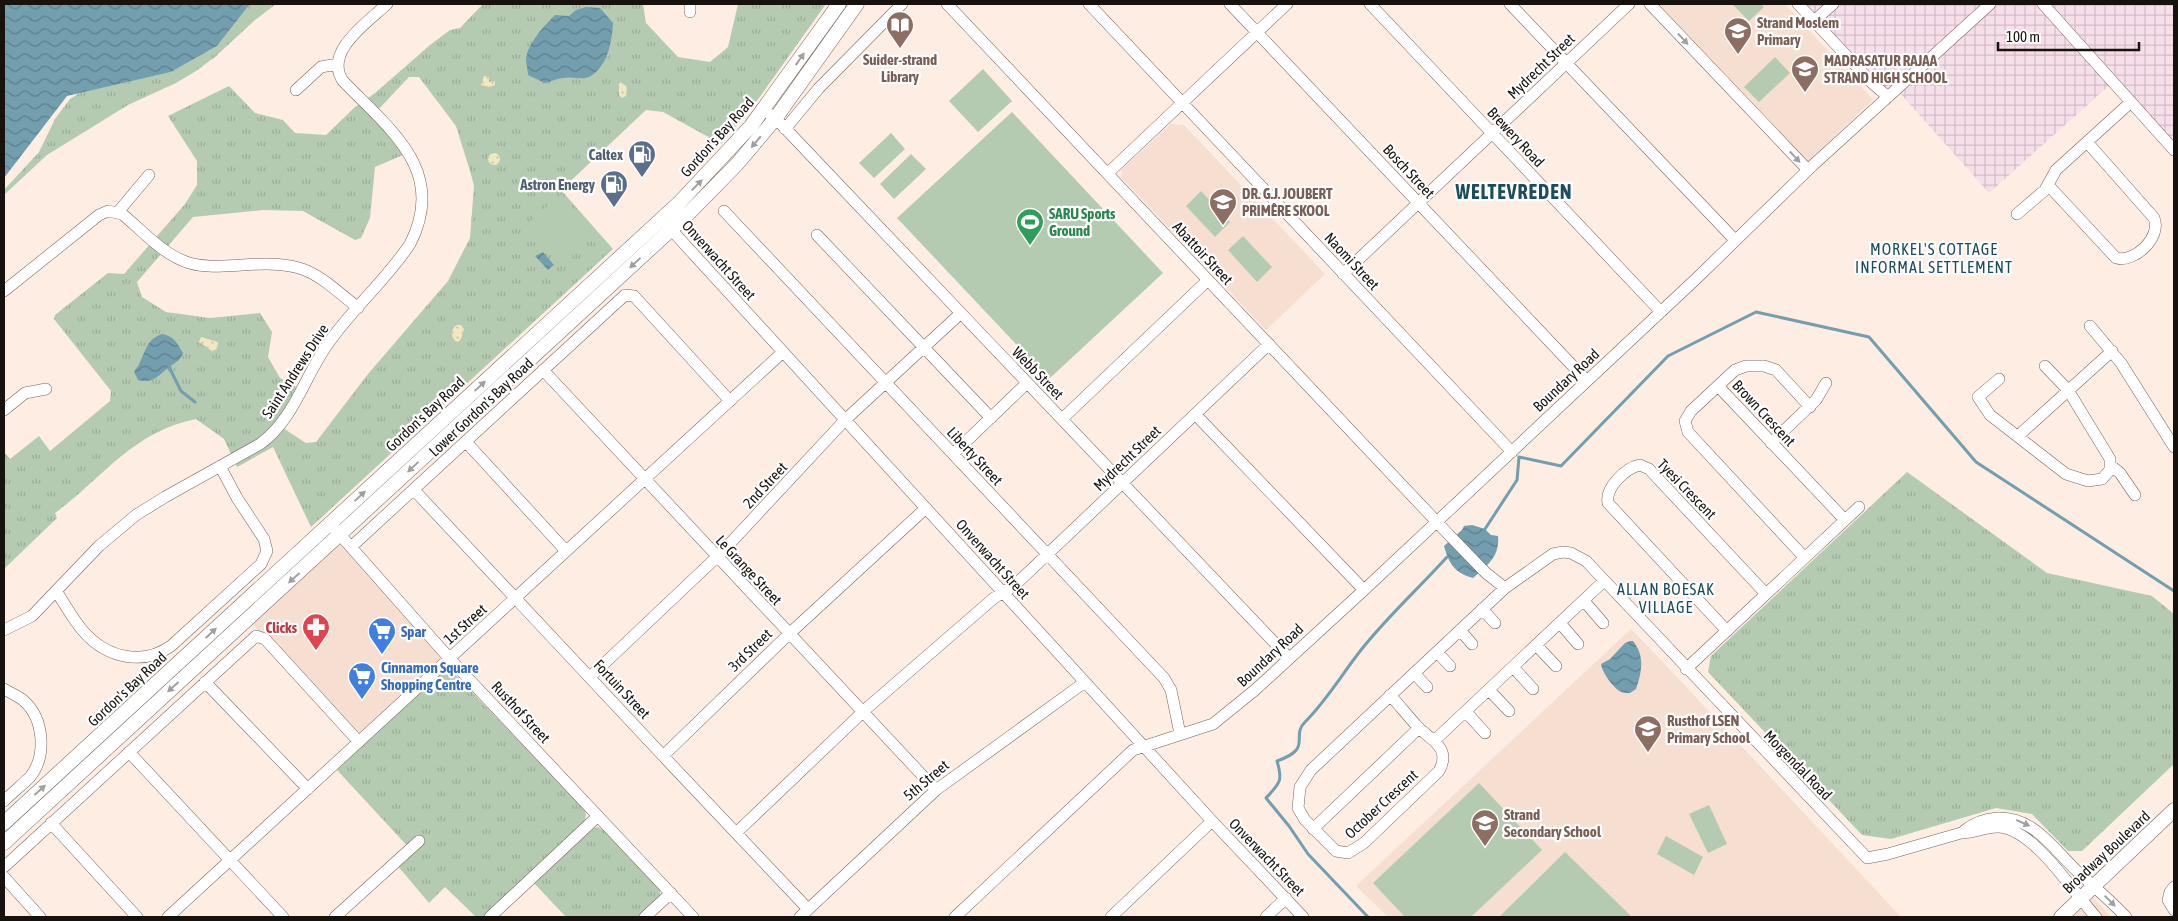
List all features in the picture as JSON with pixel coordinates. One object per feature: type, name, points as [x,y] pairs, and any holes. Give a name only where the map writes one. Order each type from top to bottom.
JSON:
[{"type":"main road","name":"Gordon's Bay Road","points":[[4,823],[662,219],[712,169],[764,109],[839,4]]},
{"type":"main road","name":"Gordon's Bay Road","points":[[4,843],[340,536],[671,230],[723,179],[775,119],[857,4]]},
{"type":"main road","points":[[548,324],[557,334]]},
{"type":"main road","name":"Broadway Boulevard","points":[[2061,917],[2174,810]]},
{"type":"street","points":[[296,90],[321,67],[337,64],[339,54],[345,45],[387,4]]},
{"type":"street","points":[[785,129],[819,88],[902,4]]},
{"type":"street","name":"Abattoir Street","points":[[947,4],[1437,522]]},
{"type":"street","name":"Naomi Street","points":[[1089,4],[1512,452]]},
{"type":"street","name":"Bosch Street","points":[[1230,4],[1587,381]]},
{"type":"street","points":[[1108,173],[1287,4]]},
{"type":"street","name":"Brewery Road","points":[[1370,4],[1661,312]]},
{"type":"street","points":[[1510,4],[1735,240]]},
{"type":"street","name":"Mydrecht Street","points":[[1343,274],[1629,4]]},
{"type":"street","points":[[1650,4],[1808,170]]},
{"type":"street","points":[[1798,4],[1888,97]]},
{"type":"street","points":[[1814,21],[1833,4]]},
{"type":"street","name":"Boundary Road","points":[[955,917],[1133,750],[1180,734],[1201,730],[1222,718],[1364,590],[1661,312],[1808,170],[1990,4]]},
{"type":"street","points":[[2043,4],[2174,150]]},
{"type":"street","name":"Saint Andrews Drive","points":[[4,630],[32,616],[99,546],[136,516],[165,496],[260,444],[279,426],[329,342],[410,244],[419,222],[422,193],[418,171],[403,143],[343,81],[337,64]]},
{"type":"street","points":[[2017,214],[2048,185],[2054,173],[2131,102]]},
{"type":"street","name":"Webb Street","points":[[764,109],[1289,658]]},
{"type":"street","points":[[2048,185],[2116,258],[2132,257],[2153,238],[2156,228],[2154,218],[2087,142]]},
{"type":"street","points":[[118,212],[149,175]]},
{"type":"street","name":"Liberty Street","points":[[724,211],[1164,678],[1171,690],[1180,734]]},
{"type":"street","points":[[4,291],[99,215],[108,212],[118,212],[164,250],[187,262],[215,267],[272,263],[300,268],[324,280],[358,308]]},
{"type":"street","name":"Onverwacht Street","points":[[662,219],[1144,747],[1303,917]]},
{"type":"street","points":[[817,235],[991,418]]},
{"type":"street","points":[[1062,419],[1208,280]]},
{"type":"street","name":"Lower Gordon's Bay Road","points":[[351,547],[623,296],[628,294],[634,296],[730,401]]},
{"type":"street","name":"2nd Street","points":[[590,677],[716,558],[845,420],[961,313]]},
{"type":"street","points":[[2090,326],[2112,352],[2174,447]]},
{"type":"street","name":"Mydrecht Street","points":[[736,832],[862,713],[994,598],[1015,585],[1269,344]]},
{"type":"street","name":"1st Street","points":[[168,917],[783,352]]},
{"type":"street","points":[[2018,436],[2112,352]]},
{"type":"street","points":[[1999,379],[1978,397],[1990,415],[2066,474],[2074,478],[2098,481],[2108,474],[2110,458],[2068,390],[2045,366]]},
{"type":"street","points":[[1718,386],[1735,370],[1741,367],[1771,368],[1810,407]]},
{"type":"street","name":"Le Grange Street","points":[[543,370],[716,558],[936,790]]},
{"type":"street","points":[[953,454],[1027,383]]},
{"type":"street","points":[[1771,443],[1810,407],[1822,392],[1826,383]]},
{"type":"street","name":"Brown Crescent","points":[[1804,557],[1685,427],[1687,416],[1718,386],[1844,519]]},
{"type":"street","points":[[4,410],[25,393],[46,389]]},
{"type":"street","points":[[1195,414],[1364,590]]},
{"type":"street","points":[[466,442],[566,551]]},
{"type":"street","name":"Tyesi Crescent","points":[[1727,631],[1608,503],[1607,498],[1611,488],[1630,469],[1640,465],[1649,469],[1766,594]]},
{"type":"street","points":[[2110,465],[2120,473],[2135,495]]},
{"type":"street","points":[[56,590],[85,634],[97,644],[112,652],[129,658],[143,658],[158,654],[172,646],[261,564],[266,556],[267,547],[264,539],[237,498],[220,466]]},
{"type":"street","name":"Fortuin Street","points":[[414,490],[514,599],[736,832],[804,913]]},
{"type":"street","points":[[1686,669],[1859,507]]},
{"type":"street","name":"3rd Street","points":[[664,755],[789,634],[926,508]]},
{"type":"street","points":[[1437,522],[1484,571],[1505,588]]},
{"type":"street","name":"Rusthof Street","points":[[330,524],[449,658],[693,917]]},
{"type":"street","name":"Morgendal Road","points":[[1505,588],[1545,559],[1563,552],[1578,556],[1586,561],[1686,669],[1867,858],[1888,854],[1961,833],[1999,827],[2019,833],[2028,839],[2096,917]]},
{"type":"street","points":[[1390,695],[1418,728],[1435,740],[1604,581]]},
{"type":"street","name":"October Crescent","points":[[1435,740],[1442,753],[1442,766],[1439,771],[1356,849],[1348,853],[1336,851],[1301,815],[1298,808],[1299,793],[1303,780],[1311,770],[1505,588]]},
{"type":"street","points":[[1584,601],[1603,623]]},
{"type":"street","points":[[1482,609],[1495,623]]},
{"type":"street","points":[[1560,623],[1578,644]]},
{"type":"street","points":[[1460,630],[1472,644]]},
{"type":"street","points":[[4,867],[252,638],[259,636],[265,639],[359,742]]},
{"type":"street","points":[[1536,645],[1556,666]]},
{"type":"street","points":[[1437,652],[1450,666]]},
{"type":"street","points":[[1513,667],[1533,689]]},
{"type":"street","points":[[1414,673],[1427,687]]},
{"type":"street","points":[[205,682],[308,789]]},
{"type":"street","name":"5th Street","points":[[804,913],[936,790],[1085,682]]},
{"type":"street","points":[[4,689],[23,700],[31,709],[37,721],[40,750],[36,765],[30,776],[4,801]]},
{"type":"street","points":[[1489,690],[1509,711]]},
{"type":"street","points":[[1466,712],[1486,733]]},
{"type":"street","points":[[1313,829],[1418,728]]},
{"type":"street","points":[[129,752],[283,917]]},
{"type":"street","points":[[490,917],[598,816]]},
{"type":"street","name":"Morgendal Road","points":[[1961,833],[1970,826],[1992,819],[2013,819],[2025,823],[2040,834],[2078,873],[2126,917]]},
{"type":"street","points":[[1111,917],[1212,821]]},
{"type":"street","points":[[51,823],[137,917]]},
{"type":"street","points":[[335,917],[419,840]]},
{"type":"street","points":[[4,878],[40,917]]},
{"type":"street","points":[[2174,887],[2170,892],[2168,900],[2174,910]]},
{"type":"street","points":[[645,917],[671,893]]},
{"type":"street","points":[[1266,917],[1286,898]]},
{"type":"shaded area","points":[[1659,4],[1785,4],[1873,100],[1807,162]]},
{"type":"shaded area","points":[[1802,4],[2174,4],[2174,152],[2112,83],[1989,193],[1898,91],[1889,99]]},
{"type":"shaded area","name":"DR. G.J. JOUBERT PRIMÊRE SKOOL","points":[[1171,124],[1184,125],[1325,274],[1266,330],[1121,177],[1122,169]]},
{"type":"shaded area","points":[[336,531],[450,658],[359,741],[244,614]]},
{"type":"shaded area","points":[[1631,629],[1901,917],[1388,917],[1356,886]]},
{"type":"shaded area","points":[[2088,892],[2111,917],[2061,917]]},
{"type":"green space","points":[[250,4],[276,4],[196,71],[176,83],[128,105],[47,155],[4,195],[4,190],[39,152],[55,119],[70,99],[79,93],[171,72],[217,46]]},
{"type":"green space","points":[[483,4],[643,4],[646,23],[678,57],[710,62],[728,47],[738,4],[826,4],[759,98],[721,144],[663,112],[646,110],[561,190],[613,249],[311,527],[273,447],[237,467],[224,439],[196,419],[174,425],[154,434],[120,457],[55,513],[57,518],[4,569],[4,452],[10,459],[39,436],[50,451],[110,401],[111,391],[54,319],[55,315],[108,273],[124,274],[185,204],[197,185],[197,161],[168,116],[229,86],[255,113],[283,120],[295,133],[326,135],[355,107],[375,93],[430,45],[450,30],[460,28]],"holes":[[[409,77],[419,77],[456,126],[474,186],[470,238],[448,281],[368,374],[316,442],[306,443],[283,428],[302,390],[280,378],[268,357],[272,332],[260,313],[210,318],[166,312],[142,297],[137,282],[193,217],[263,210],[303,211],[355,240],[361,238],[370,218],[375,167],[410,152],[375,113]]]},
{"type":"green space","points":[[1732,4],[1761,4],[1764,7],[1749,21]]},
{"type":"green space","points":[[1775,57],[1790,73],[1759,102],[1744,87]]},
{"type":"green space","points":[[983,69],[1012,101],[978,132],[949,101]]},
{"type":"green space","name":"SARU Sports Ground","points":[[1012,112],[1163,273],[1049,379],[897,218]]},
{"type":"green space","points":[[891,133],[905,149],[874,178],[859,163]]},
{"type":"green space","points":[[911,154],[926,169],[894,199],[880,184]]},
{"type":"green space","points":[[1201,191],[1230,222],[1215,237],[1186,206]]},
{"type":"green space","points":[[561,194],[593,231],[557,262],[525,226]]},
{"type":"green space","points":[[1243,236],[1272,267],[1257,282],[1228,250]]},
{"type":"green space","points":[[1907,472],[2047,573],[2152,596],[2174,614],[2174,764],[2082,851],[2068,851],[2032,814],[1996,808],[1891,839],[1862,835],[1708,672],[1711,656]]},
{"type":"green space","points":[[450,669],[585,810],[586,815],[584,823],[484,917],[476,917],[445,887],[429,903],[397,865],[412,851],[337,770],[444,670]]},
{"type":"green space","points":[[1479,783],[1542,850],[1471,917],[1405,917],[1373,883]]},
{"type":"green space","points":[[1709,805],[1727,844],[1708,853],[1689,814]]},
{"type":"green space","points":[[598,827],[660,889],[660,897],[638,917],[566,917],[533,882],[594,828]]},
{"type":"green space","points":[[1666,836],[1703,857],[1694,875],[1657,854]]},
{"type":"green space","points":[[1565,852],[1632,917],[1499,917]]},
{"type":"sand","points":[[484,76],[489,77],[489,82],[495,81],[495,85],[489,87],[481,85]]},
{"type":"sand","points":[[621,82],[627,87],[626,96],[622,98],[619,95],[619,84]]},
{"type":"sand","points":[[494,153],[500,159],[494,165],[488,159]]},
{"type":"sand","points":[[461,325],[464,329],[458,342],[455,341],[452,335],[453,328]]},
{"type":"sand","points":[[201,337],[218,342],[217,349],[212,351],[199,342]]},
{"type":"water","points":[[4,4],[250,4],[217,46],[171,72],[67,96],[4,178]]},
{"type":"water","points":[[586,7],[600,8],[613,23],[608,52],[597,71],[588,77],[561,78],[545,83],[528,75],[527,53],[533,41],[542,30],[555,15],[569,16],[576,10]]},
{"type":"water","points":[[543,252],[554,265],[548,270],[535,256]]},
{"type":"water","points":[[162,334],[170,336],[175,341],[183,353],[182,356],[177,362],[152,380],[138,380],[134,372],[148,345],[153,339]]},
{"type":"water","points":[[1472,525],[1485,529],[1491,535],[1498,536],[1495,555],[1473,578],[1454,567],[1448,558],[1444,546],[1464,526]]},
{"type":"water","points":[[1633,641],[1639,652],[1641,670],[1636,689],[1630,693],[1625,693],[1618,690],[1608,680],[1601,664],[1610,659],[1625,643]]},
{"type":"waterway","points":[[1485,529],[1517,480],[1519,457],[1561,466],[1668,356],[1756,312],[1869,337],[1976,462],[2174,591]]},
{"type":"waterway","points":[[169,367],[181,391],[195,402]]},
{"type":"waterway","points":[[1368,917],[1308,854],[1289,826],[1266,798],[1280,778],[1277,761],[1295,752],[1298,747],[1301,727],[1371,638],[1447,557]]},
{"type":"place","name":"Suider-strand Library","points":[[900,49]]},
{"type":"place","name":"Strand Moslem Primary","points":[[1738,55]]},
{"type":"place","name":"MADRASATUR RAJAA STRAND HIGH SCHOOL","points":[[1805,93]]},
{"type":"place","name":"Caltex","points":[[642,178]]},
{"type":"place","name":"Astron Energy","points":[[614,208]]},
{"type":"place","name":"DR. G.J. JOUBERT PRIMÊRE SKOOL","points":[[1223,226]]},
{"type":"place","name":"SARU Sports Ground","points":[[1030,246]]},
{"type":"place","name":"Clicks","points":[[316,651]]},
{"type":"place","name":"Spar","points":[[382,655]]},
{"type":"place","name":"Cinnamon Square Shopping Centre","points":[[362,700]]},
{"type":"place","name":"Rusthof LSEN Primary School","points":[[1648,753]]},
{"type":"place","name":"Strand Secondary School","points":[[1485,847]]},
{"type":"district","name":"WELTEVREDEN","points":[[1514,191]]},
{"type":"district","name":"MORKEL'S COTTAGE INFORMAL SETTLEMENT","points":[[1934,258]]},
{"type":"district","name":"ALLAN BOESAK VILLAGE","points":[[1666,598]]}]
